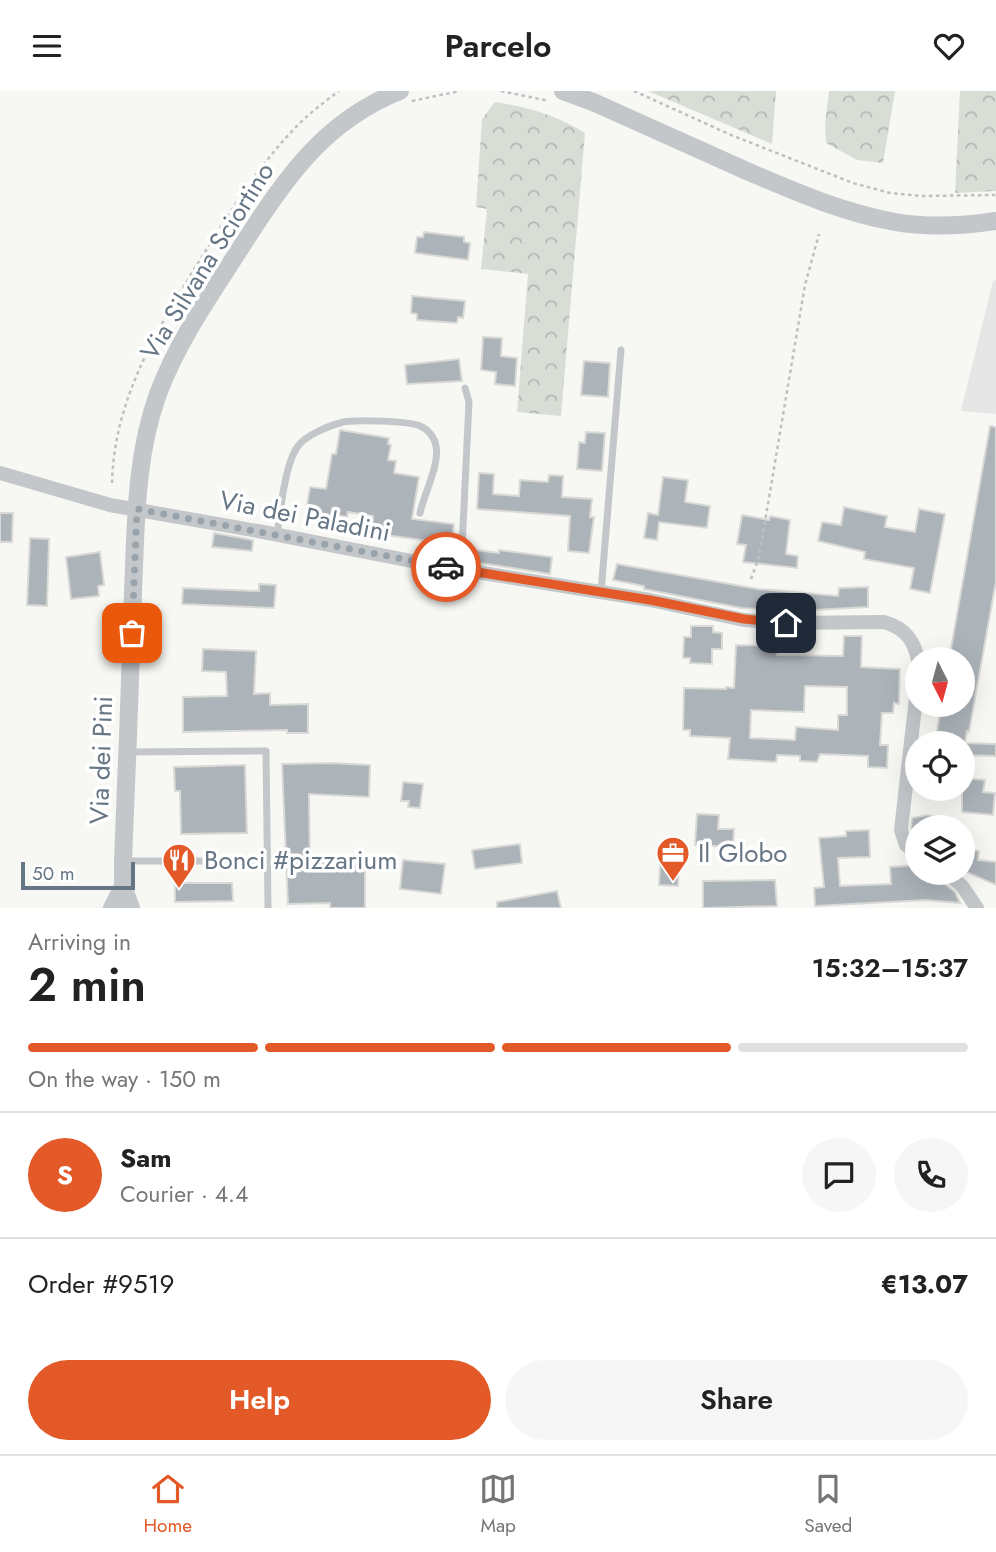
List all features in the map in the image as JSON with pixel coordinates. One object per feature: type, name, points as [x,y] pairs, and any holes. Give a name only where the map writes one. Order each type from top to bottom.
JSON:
[{"type":"street","points":[[563,91],[593,101],[823,203],[897,222],[955,226],[996,221]]},
{"type":"street","name":"Via Silvana Sciortino","points":[[137,509],[144,445],[154,405],[167,371],[195,320],[281,186],[320,141],[351,116],[402,97]]},
{"type":"street","points":[[0,473],[90,501],[137,509]]},
{"type":"street","name":"Via dei Paladini","points":[[137,509],[765,622],[884,622],[907,634],[915,647]]},
{"type":"street","name":"Via dei Pini","points":[[131,908],[124,886],[123,861],[137,509]]},
{"type":"street","points":[[905,842],[901,830],[914,717]]},
{"type":"street","points":[[961,885],[977,908]]},
{"type":"street","points":[[112,908],[124,886]]},
{"type":"lane","points":[[601,592],[621,350]]},
{"type":"lane","points":[[461,569],[469,402],[465,388]]},
{"type":"lane","points":[[277,535],[284,491],[298,446],[310,437],[342,422],[419,425],[430,433],[436,445],[436,463],[424,493],[420,513]]},
{"type":"lane","points":[[127,751],[266,751],[268,908]]},
{"type":"lane","points":[[123,861],[267,861]]},
{"type":"path","points":[[112,483],[120,423],[128,394],[140,363],[173,304],[263,165],[295,127],[339,91]]},
{"type":"path","points":[[402,97],[460,91]]},
{"type":"path","points":[[634,91],[731,135],[853,183],[890,193],[922,196],[996,195]]},
{"type":"path","points":[[751,579],[759,557],[805,285],[819,234]]},
{"type":"shaded area","points":[[996,280],[996,414],[961,411],[993,281]]},
{"type":"green space","points":[[648,91],[776,91],[772,144]]},
{"type":"green space","points":[[829,91],[895,91],[883,163],[857,160],[826,143]]},
{"type":"green space","points":[[960,91],[996,91],[996,191],[955,193]]},
{"type":"green space","points":[[495,102],[542,113],[585,133],[561,416],[517,412],[528,274],[481,269],[487,209],[476,207],[482,119]]},
{"type":"building","points":[[424,232],[464,237],[464,242],[470,243],[468,260],[415,253],[417,237],[423,237]]},
{"type":"building","points":[[412,296],[465,301],[463,318],[458,317],[457,323],[417,320],[417,314],[411,313]]},
{"type":"building","points":[[483,337],[502,338],[501,356],[517,358],[515,386],[495,384],[496,372],[481,370]]},
{"type":"building","points":[[459,359],[462,381],[407,384],[405,365]]},
{"type":"building","points":[[584,361],[610,363],[608,397],[581,395]]},
{"type":"building","points":[[990,426],[996,427],[996,581],[975,698],[975,647],[951,647]]},
{"type":"building","points":[[340,430],[389,438],[388,444],[391,445],[388,460],[396,461],[394,473],[419,477],[412,519],[454,524],[451,544],[371,533],[373,516],[348,512],[347,517],[340,516],[339,527],[320,525],[321,519],[305,517],[310,487],[326,489],[332,454],[336,454]]},
{"type":"building","points":[[586,432],[605,433],[602,471],[577,469],[579,442],[585,443]]},
{"type":"building","points":[[479,473],[494,474],[493,494],[519,496],[520,480],[548,482],[549,475],[563,476],[562,497],[592,499],[590,517],[594,517],[589,553],[568,551],[570,516],[477,509]]},
{"type":"building","points":[[663,477],[688,480],[685,502],[710,506],[707,528],[659,522],[657,540],[644,538],[648,513],[658,515]]},
{"type":"building","points":[[844,507],[887,516],[885,527],[915,532],[919,509],[945,514],[930,593],[910,589],[914,568],[864,559],[865,552],[818,541],[822,522],[841,525]]},
{"type":"building","points":[[0,513],[13,513],[12,542],[0,542]]},
{"type":"building","points":[[742,515],[769,520],[770,516],[790,520],[786,554],[798,556],[797,568],[743,562],[746,545],[737,544]]},
{"type":"building","points":[[214,533],[253,540],[252,551],[212,547]]},
{"type":"building","points":[[30,538],[49,539],[47,606],[27,605]]},
{"type":"building","points":[[469,549],[552,557],[550,574],[468,561]]},
{"type":"building","points":[[100,552],[104,585],[98,586],[99,596],[71,599],[66,557]]},
{"type":"building","points":[[617,564],[758,589],[838,596],[839,588],[868,587],[868,607],[795,611],[741,608],[644,589],[644,586],[613,580]]},
{"type":"building","points":[[259,584],[276,585],[274,608],[182,604],[183,588],[259,591]]},
{"type":"building","points":[[691,626],[713,626],[713,632],[722,633],[722,649],[712,649],[712,664],[690,663],[690,658],[683,658],[684,637],[691,637]]},
{"type":"building","points":[[844,636],[862,636],[861,667],[900,669],[899,704],[894,703],[893,713],[882,713],[880,745],[888,745],[887,768],[868,767],[868,756],[820,754],[817,762],[800,761],[800,756],[777,755],[776,762],[728,759],[730,738],[690,736],[690,730],[683,730],[684,688],[734,688],[736,645],[777,646],[777,655],[843,656]],"holes":[[[805,686],[847,687],[847,715],[838,715],[838,730],[796,727],[795,740],[750,738],[751,710],[804,712]]]},
{"type":"building","points":[[203,649],[256,651],[254,694],[270,693],[270,705],[308,704],[308,733],[287,733],[287,730],[183,732],[183,697],[227,696],[226,672],[202,671]]},
{"type":"building","points":[[939,717],[972,717],[969,731],[937,731]]},
{"type":"building","points":[[975,743],[996,744],[996,756],[975,755]]},
{"type":"building","points":[[282,764],[370,765],[369,797],[309,794],[310,861],[365,861],[365,908],[330,908],[330,903],[288,904]]},
{"type":"building","points":[[245,765],[247,833],[181,834],[180,791],[175,791],[174,767]]},
{"type":"building","points":[[975,779],[985,780],[983,792],[995,793],[993,815],[962,812],[962,801],[975,801]]},
{"type":"building","points":[[403,782],[423,784],[420,808],[408,807],[409,801],[401,801]]},
{"type":"building","points":[[697,814],[719,815],[718,829],[734,829],[733,847],[695,845]]},
{"type":"building","points":[[869,830],[870,857],[838,858],[840,886],[891,884],[890,867],[905,866],[905,885],[946,885],[955,892],[960,903],[927,900],[815,906],[814,888],[824,887],[819,838],[846,836],[846,831]]},
{"type":"building","points":[[520,844],[522,863],[475,869],[472,850]]},
{"type":"building","points":[[661,846],[680,847],[678,886],[659,885]]},
{"type":"building","points":[[975,850],[979,851],[978,860],[996,862],[996,885],[975,876]]},
{"type":"building","points":[[403,860],[445,864],[441,894],[400,889]]},
{"type":"building","points":[[775,880],[777,906],[703,908],[703,881]]},
{"type":"building","points":[[175,883],[232,883],[233,901],[175,902]]},
{"type":"building","points":[[557,891],[561,908],[497,908],[497,902]]},
{"type":"way so far","points":[[132,633],[137,509],[446,567]]},
{"type":"place","name":"Il Globo","points":[[673,883]]},
{"type":"place","name":"Bonci #pizzarium","points":[[179,890]]},
{"type":"route","points":[[446,567],[650,600],[744,619],[786,623]]}]
